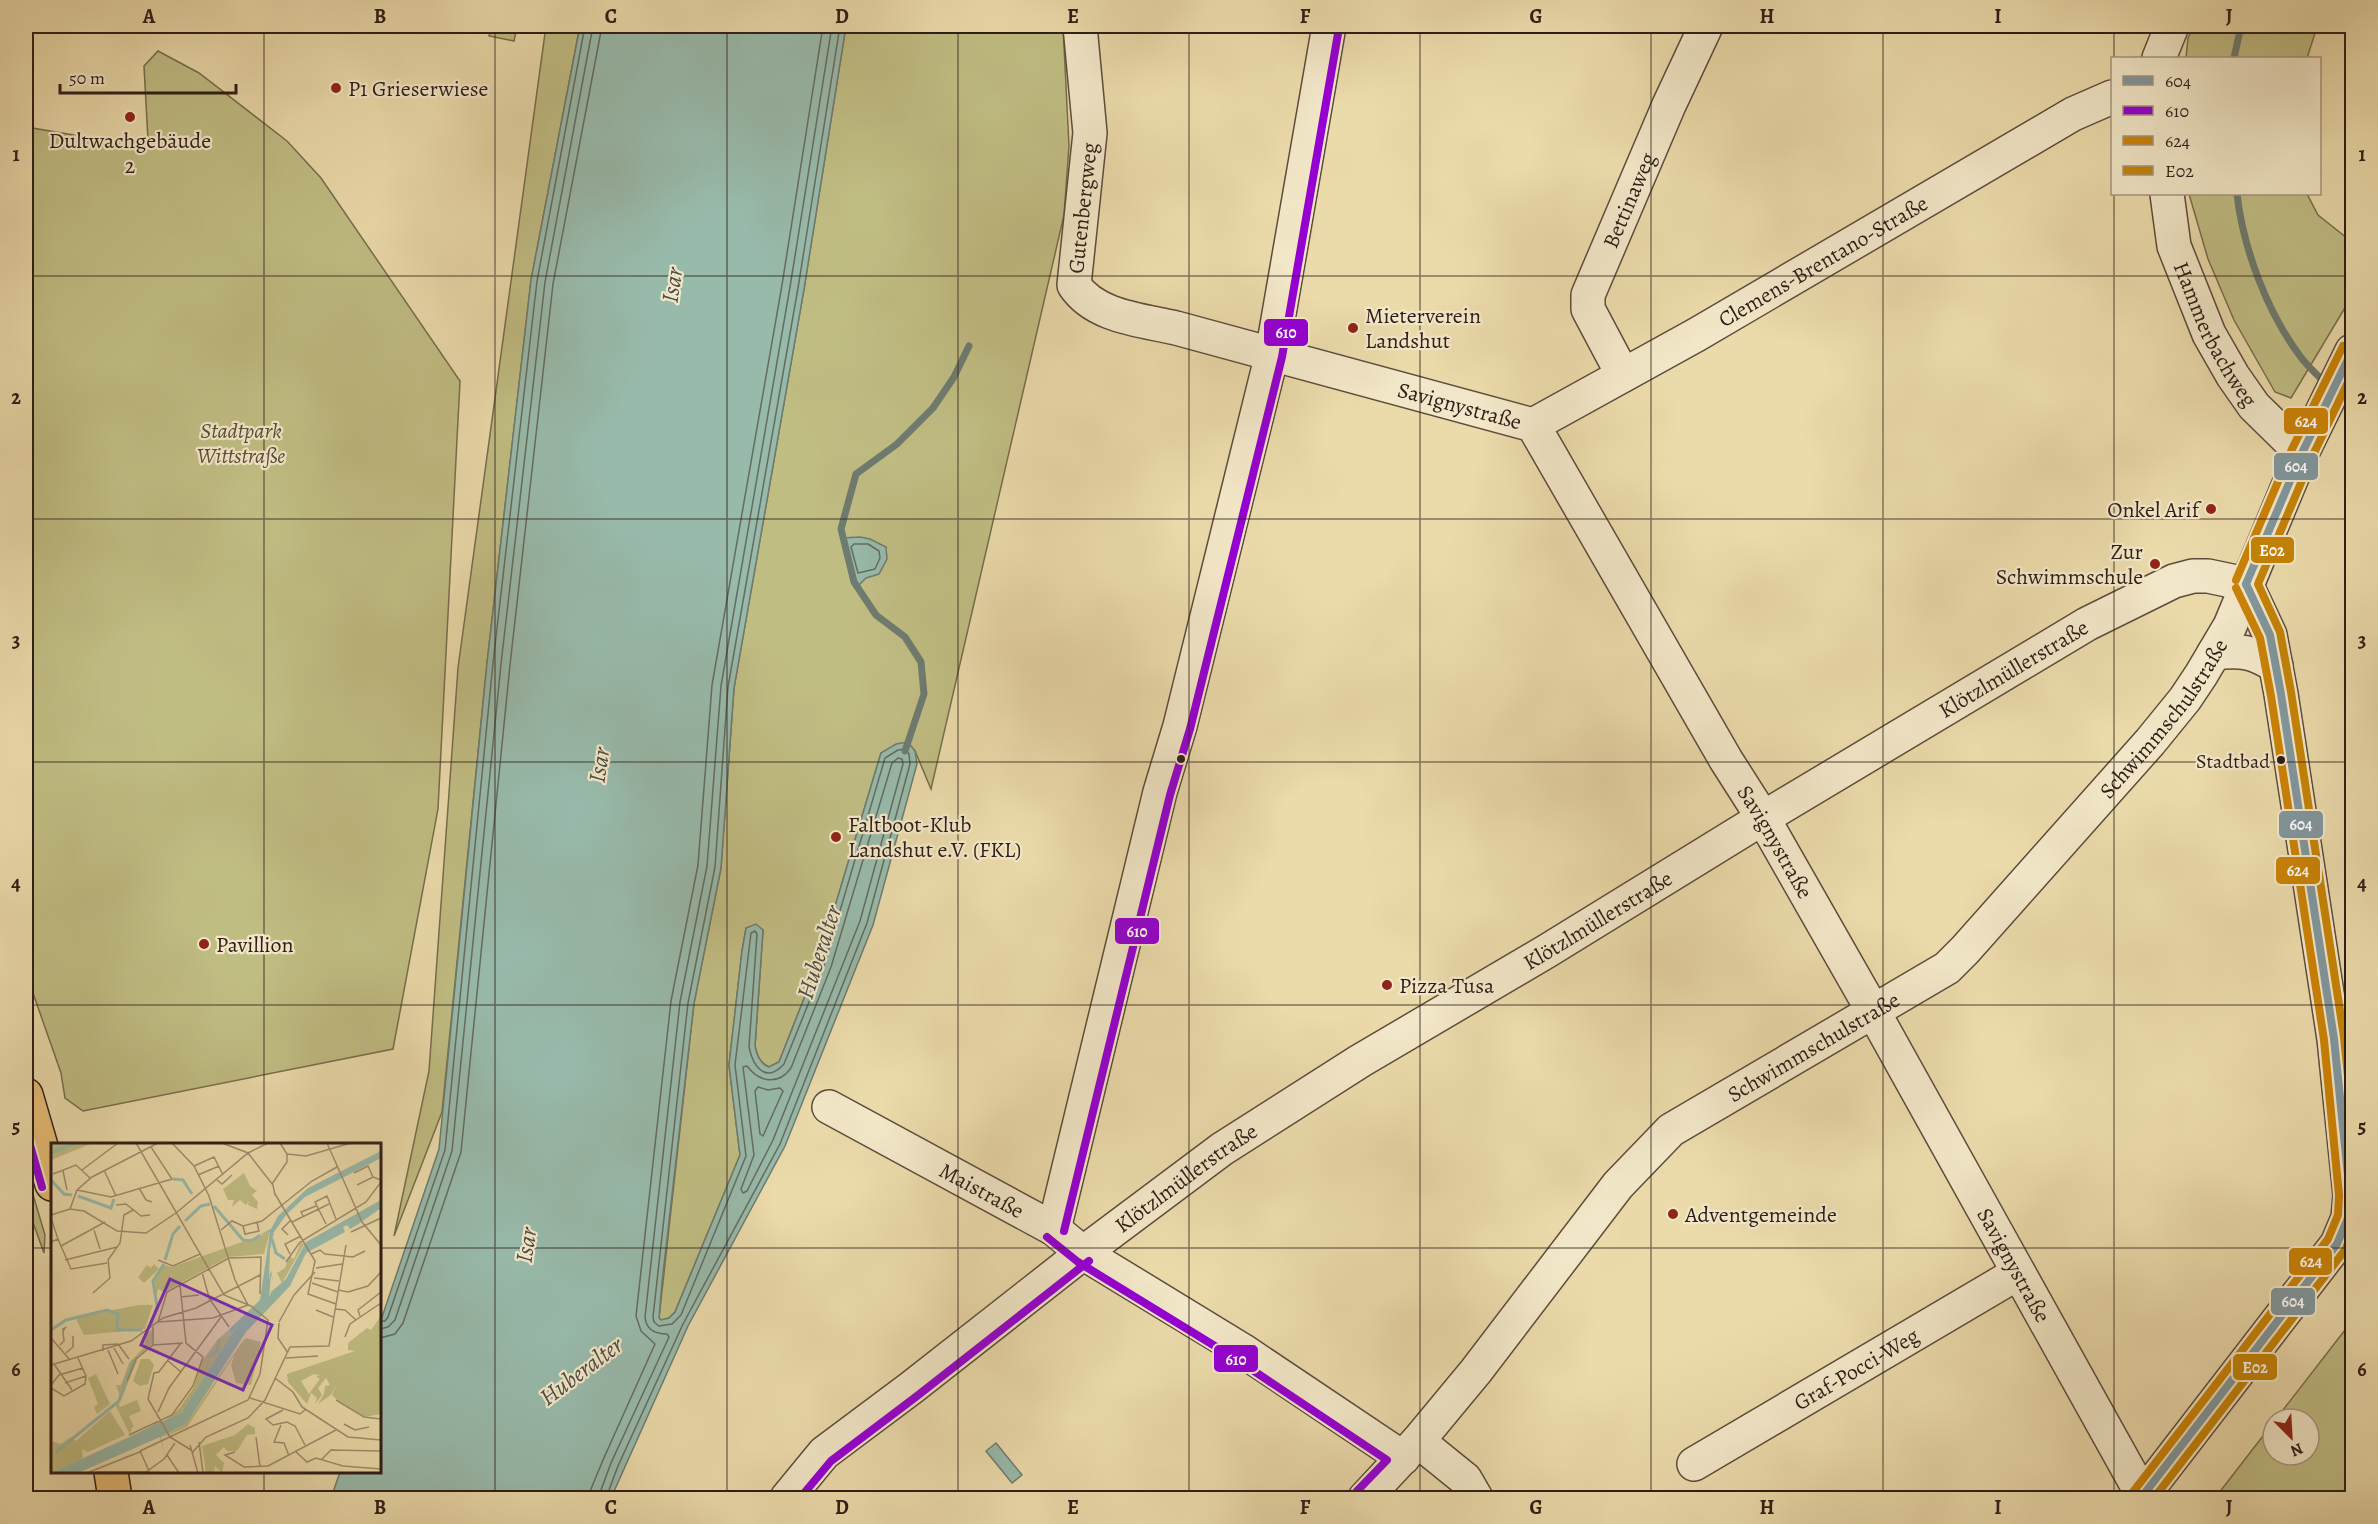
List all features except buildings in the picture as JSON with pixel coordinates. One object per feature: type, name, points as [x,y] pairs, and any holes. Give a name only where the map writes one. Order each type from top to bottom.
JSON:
[{"type":"main road","points":[[26,1095],[51,1181]]},
{"type":"main road","points":[[111,1473],[115,1498]]},
{"type":"street","name":"Gutenbergweg","points":[[1080,26],[1090,133],[1074,285],[1080,295],[1092,305],[1124,316],[1272,354]]},
{"type":"street","points":[[1054,1229],[1161,792],[1180,726],[1272,354],[1329,26]]},
{"type":"street","name":"Bettinaweg","points":[[1623,375],[1588,309],[1588,295],[1669,105],[1706,26]]},
{"type":"street","points":[[2158,57],[2172,26]]},
{"type":"street","name":"Clemens-Brentano-Straße","points":[[1533,425],[1744,307],[2073,114],[2111,97]]},
{"type":"street","name":"Hammerbachweg","points":[[2167,195],[2174,246],[2208,334],[2254,406],[2302,453]]},
{"type":"street","name":"Savignystraße","points":[[1272,354],[1533,425],[1874,1011],[2142,1497]]},
{"type":"street","points":[[2142,1497],[2337,1244],[2348,1218],[2350,1195],[2334,1039],[2276,666],[2270,635],[2246,585],[2316,421],[2347,364]]},
{"type":"street","name":"Klötzlmüllerstraße","points":[[788,1498],[824,1453],[1083,1253],[1222,1149],[1360,1060],[1547,951],[1763,818],[2087,624],[2174,581],[2193,576],[2208,576],[2246,585]]},
{"type":"street","name":"Schwimmschulstraße","points":[[1365,1498],[1476,1371],[1614,1190],[1671,1130],[1934,977],[1965,950],[2185,699],[2230,626],[2246,585]]},
{"type":"street","points":[[2214,653],[2242,650],[2276,666]]},
{"type":"street","name":"Maistraße","points":[[829,1107],[1054,1229],[1083,1253],[1237,1347],[1465,1479],[1476,1498]]},
{"type":"street","name":"Graf-Pocci-Weg","points":[[1694,1464],[2018,1274]]},
{"type":"green space","points":[[491,26],[517,26],[514,41],[489,36]]},
{"type":"green space","points":[[546,26],[580,26],[531,280],[487,663],[442,1112],[394,1236],[429,1071],[458,668]]},
{"type":"green space","points":[[846,26],[1063,26],[1069,146],[1064,215],[931,789],[915,751],[908,743],[881,753],[818,963],[779,1062],[769,1067],[759,1058],[755,1046],[763,930],[746,928],[729,1065],[740,1155],[675,1312],[669,1318],[662,1320],[659,1318],[694,1003],[721,868],[734,688],[804,289]]},
{"type":"green space","points":[[2194,26],[2317,27],[2307,57],[2186,57],[2188,38]]},
{"type":"green space","name":"Stadtpark Wittstraße","points":[[158,51],[199,73],[287,141],[321,178],[460,381],[438,809],[393,1049],[83,1111],[65,1098],[61,1073],[26,973],[26,127],[115,142],[148,140],[144,66]]},
{"type":"green space","points":[[2189,195],[2308,195],[2318,215],[2352,242],[2352,296],[2291,398],[2275,392],[2234,320],[2208,259]]},
{"type":"green space","points":[[26,1171],[45,1235],[44,1253],[26,1203]]},
{"type":"green space","points":[[2352,1321],[2352,1498],[2215,1498],[2261,1439],[2261,1467],[2321,1467],[2321,1407],[2285,1407]]},
{"type":"water","name":"Isar","points":[[580,26],[846,26],[804,289],[734,688],[721,868],[694,1003],[662,1282],[659,1318],[661,1320],[669,1318],[675,1312],[740,1155],[729,1065],[746,928],[756,924],[763,930],[755,1046],[761,1061],[769,1067],[779,1062],[818,963],[881,753],[896,744],[908,742],[915,751],[917,764],[873,925],[785,1146],[688,1326],[611,1498],[331,1498],[340,1473],[381,1473],[381,1320],[439,1149],[487,663],[531,280]]},
{"type":"water","points":[[860,537],[886,547],[887,559],[879,574],[866,578],[857,587],[843,538]]},
{"type":"water","points":[[996,1443],[1022,1475],[1012,1483],[986,1451]]},
{"type":"waterway","points":[[2234,57],[2241,26]]},
{"type":"waterway","points":[[2237,195],[2245,236],[2267,300],[2288,339],[2325,383]]},
{"type":"waterway","name":"Huberalter","points":[[905,751],[924,694],[921,662],[905,637],[876,615],[854,582],[841,529],[856,474],[897,444],[933,408],[954,377],[969,346]]},
{"type":"waterway","points":[[2340,397],[2352,410]]},
{"type":"transit line","name":"610","points":[[1064,1231],[1170,795],[1190,729],[1282,357],[1339,28]]},
{"type":"transit line","name":"624","points":[[2236,580],[2292,449],[2343,346]]},
{"type":"transit line","name":"604","points":[[2246,584],[2302,453],[2352,351]]},
{"type":"transit line","name":"E02","points":[[2352,374],[2312,457],[2258,584],[2280,632],[2291,692],[2344,1037],[2352,1116]]},
{"type":"transit line","name":"604","points":[[2141,1498],[2337,1244],[2348,1218],[2350,1195],[2334,1039],[2281,694],[2270,635],[2246,584]]},
{"type":"transit line","name":"624","points":[[2133,1492],[2328,1239],[2338,1215],[2339,1195],[2324,1040],[2271,696],[2260,638],[2236,588]]},
{"type":"transit line","name":"610","points":[[26,1131],[42,1187]]},
{"type":"transit line","name":"E02","points":[[2154,1498],[2345,1250],[2352,1234]]},
{"type":"transit line","name":"610","points":[[1047,1237],[1078,1262],[1236,1359],[1387,1460],[1357,1491]]},
{"type":"transit line","name":"610","points":[[800,1498],[831,1461],[1089,1261]]},
{"type":"place","name":"P1 Grieserwiese","points":[[336,88]]},
{"type":"place","name":"Dultwachgebäude 2","points":[[130,117]]},
{"type":"place","name":"Mieterverein Landshut","points":[[1353,328]]},
{"type":"place","name":"Onkel Arif","points":[[2211,509]]},
{"type":"place","name":"Zur Schwimmschule","points":[[2155,564]]},
{"type":"place","name":"Stadtbad","points":[[2281,760]]},
{"type":"place","name":"Faltboot-Klub Landshut e.V. (FKL)","points":[[836,837]]},
{"type":"place","name":"Pavillion","points":[[204,944]]},
{"type":"place","name":"Pizza Tusa","points":[[1387,985]]},
{"type":"place","name":"Adventgemeinde","points":[[1673,1214]]}]
